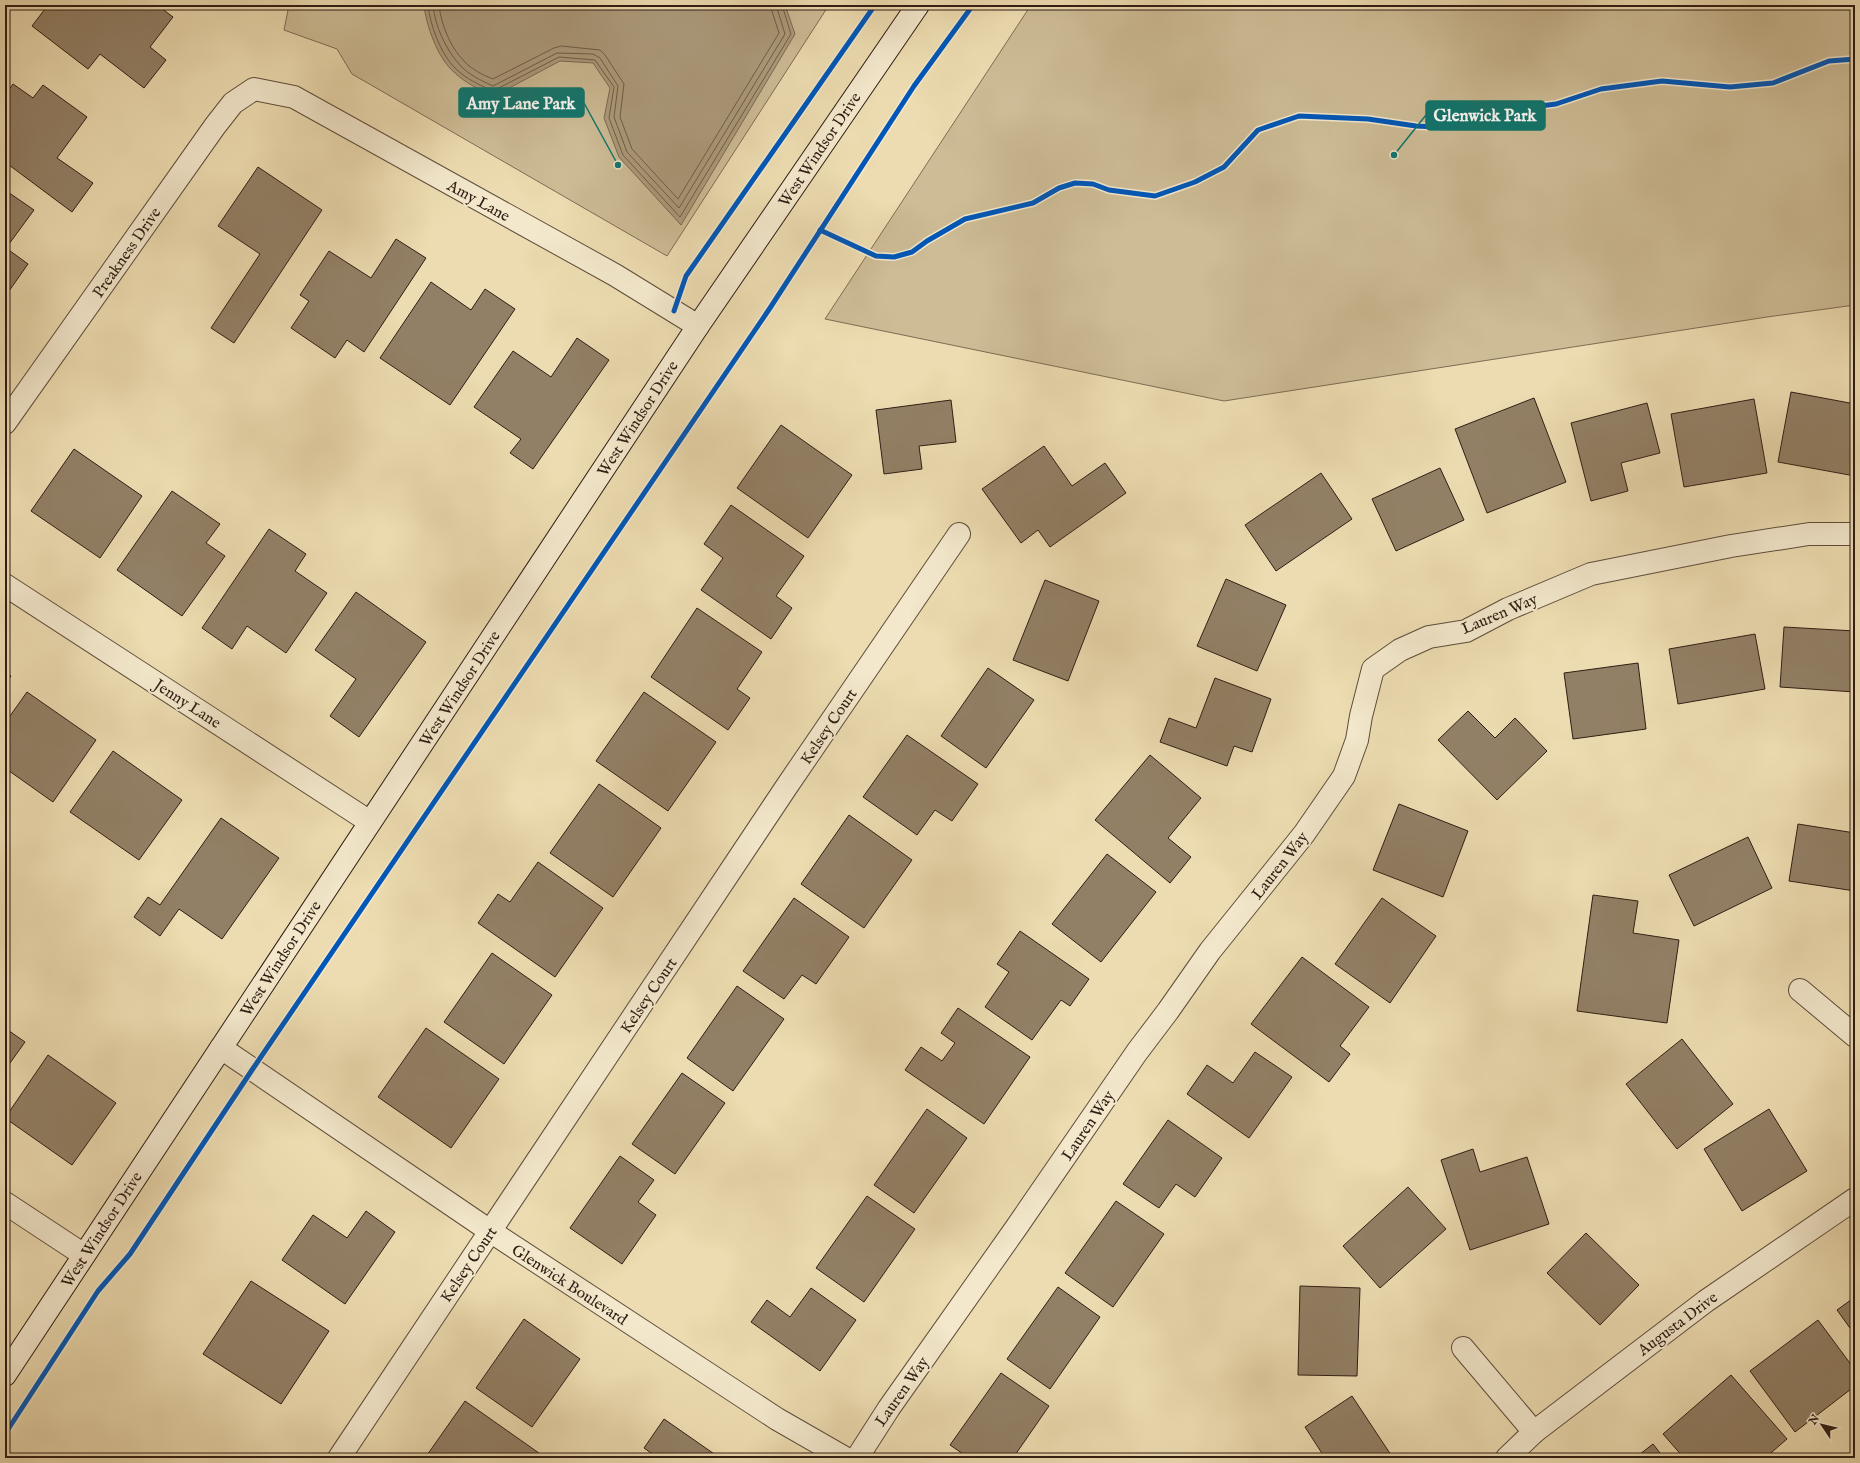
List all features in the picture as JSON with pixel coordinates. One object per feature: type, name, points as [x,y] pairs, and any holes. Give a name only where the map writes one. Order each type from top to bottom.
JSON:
[{"type":"street","name":"West Windsor Drive","points":[[5,1375],[698,326],[918,5]]},
{"type":"street","name":"Amy Lane","points":[[254,89],[294,97],[614,275],[698,326]]},
{"type":"street","name":"Preakness Drive","points":[[5,423],[215,126],[233,103],[254,89]]},
{"type":"street","name":"Kelsey Court","points":[[339,1458],[787,786],[959,534]]},
{"type":"street","name":"Lauren Way","points":[[857,1458],[889,1408],[1016,1228],[1137,1052],[1210,951],[1304,834],[1344,776],[1357,740],[1361,716],[1374,669],[1400,650],[1429,637],[1466,631],[1508,609],[1591,574],[1723,547],[1809,534],[1855,534]]},
{"type":"street","name":"Jenny Lane","points":[[5,585],[370,822]]},
{"type":"street","points":[[1800,990],[1855,1036]]},
{"type":"street","name":"Glenwick Boulevard","points":[[220,1048],[490,1232],[777,1419],[845,1458]]},
{"type":"street","name":"Augusta Drive","points":[[1507,1458],[1534,1432],[1706,1301],[1855,1199]]},
{"type":"street","points":[[5,1203],[84,1255]]},
{"type":"street","points":[[1463,1348],[1534,1432]]},
{"type":"shaded area","points":[[289,5],[829,5],[667,256],[352,74],[337,49],[284,30]]},
{"type":"shaded area","points":[[1031,5],[1855,5],[1855,305],[1767,317],[1224,401],[825,319]]},
{"type":"water","points":[[424,5],[785,5],[795,34],[681,225],[619,157],[604,118],[610,88],[593,63],[560,61],[494,96],[468,83],[448,66],[438,50],[430,32]]},
{"type":"building","points":[[48,5],[157,5],[173,17],[150,47],[166,60],[144,88],[100,54],[88,69],[32,26]]},
{"type":"building","points":[[13,84],[33,98],[43,85],[87,117],[57,158],[93,183],[72,212],[5,162],[5,95]]},
{"type":"building","points":[[258,167],[322,210],[234,343],[211,328],[260,254],[218,226]]},
{"type":"building","points":[[5,190],[34,210],[6,248],[28,264],[9,291],[5,288]]},
{"type":"building","points":[[396,239],[426,258],[364,352],[347,340],[335,358],[291,328],[309,301],[300,295],[329,251],[371,278]]},
{"type":"building","points":[[431,282],[471,310],[485,289],[515,309],[450,405],[380,358]]},
{"type":"building","points":[[577,338],[609,360],[533,469],[510,453],[521,439],[474,407],[513,351],[551,377]]},
{"type":"building","points":[[1791,392],[1855,404],[1855,476],[1778,462]]},
{"type":"building","points":[[1534,398],[1566,482],[1487,513],[1455,429]]},
{"type":"building","points":[[1754,399],[1767,473],[1684,487],[1671,414]]},
{"type":"building","points":[[951,400],[956,442],[919,446],[922,469],[884,474],[876,410]]},
{"type":"building","points":[[1647,403],[1660,453],[1621,463],[1628,491],[1591,501],[1571,423]]},
{"type":"building","points":[[781,425],[852,475],[808,538],[737,488]]},
{"type":"building","points":[[1044,446],[1072,486],[1105,463],[1126,493],[1050,547],[1038,530],[1021,543],[982,489]]},
{"type":"building","points":[[74,449],[142,496],[100,558],[31,511]]},
{"type":"building","points":[[1440,468],[1464,520],[1396,551],[1372,499]]},
{"type":"building","points":[[1321,473],[1352,519],[1276,571],[1245,525]]},
{"type":"building","points":[[172,491],[220,524],[206,543],[225,556],[182,616],[117,570]]},
{"type":"building","points":[[731,505],[804,556],[776,596],[792,608],[771,639],[701,590],[723,558],[704,544]]},
{"type":"building","points":[[269,529],[306,554],[295,571],[327,593],[286,653],[247,626],[232,649],[202,628]]},
{"type":"building","points":[[1226,579],[1286,605],[1257,671],[1197,646]]},
{"type":"building","points":[[1045,580],[1099,601],[1068,681],[1013,660]]},
{"type":"building","points":[[356,592],[426,642],[359,737],[330,716],[356,679],[315,650]]},
{"type":"building","points":[[697,608],[762,652],[737,689],[750,698],[728,730],[651,677]]},
{"type":"building","points":[[1784,627],[1855,631],[1855,692],[1780,687]]},
{"type":"building","points":[[1755,634],[1765,689],[1678,704],[1669,649]]},
{"type":"building","points":[[1638,663],[1646,729],[1573,739],[1564,673]]},
{"type":"building","points":[[988,668],[1034,700],[986,768],[941,736]]},
{"type":"building","points":[[5,672],[11,676],[5,684]]},
{"type":"building","points":[[1215,678],[1271,699],[1252,752],[1234,746],[1227,766],[1160,742],[1169,718],[1196,728]]},
{"type":"building","points":[[27,692],[96,740],[53,802],[5,768],[5,723]]},
{"type":"building","points":[[644,692],[716,742],[668,811],[596,761]]},
{"type":"building","points":[[1468,711],[1495,738],[1515,718],[1547,751],[1497,800],[1438,740]]},
{"type":"building","points":[[907,735],[978,784],[952,821],[935,810],[917,835],[863,797]]},
{"type":"building","points":[[113,751],[182,800],[139,860],[70,812]]},
{"type":"building","points":[[1150,755],[1201,798],[1168,838],[1191,857],[1170,883],[1095,820]]},
{"type":"building","points":[[599,784],[661,828],[613,897],[550,853]]},
{"type":"building","points":[[1399,804],[1468,831],[1443,897],[1373,870]]},
{"type":"building","points":[[849,815],[912,860],[864,928],[801,884]]},
{"type":"building","points":[[221,818],[279,858],[222,939],[179,909],[160,936],[134,917],[148,897],[160,905]]},
{"type":"building","points":[[1798,824],[1855,833],[1855,891],[1789,881]]},
{"type":"building","points":[[1748,837],[1772,888],[1694,926],[1669,875]]},
{"type":"building","points":[[1107,854],[1156,892],[1101,962],[1052,924]]},
{"type":"building","points":[[538,862],[603,908],[555,977],[478,923],[498,894],[510,902]]},
{"type":"building","points":[[1593,895],[1638,901],[1633,933],[1679,940],[1667,1023],[1577,1011]]},
{"type":"building","points":[[794,898],[849,937],[816,984],[802,975],[784,999],[743,971]]},
{"type":"building","points":[[1382,898],[1436,936],[1390,1003],[1335,964]]},
{"type":"building","points":[[1020,931],[1089,979],[1070,1006],[1061,1000],[1032,1040],[985,1007],[1009,972],[997,964]]},
{"type":"building","points":[[492,953],[552,995],[504,1064],[444,1022]]},
{"type":"building","points":[[1302,957],[1369,1007],[1340,1046],[1350,1054],[1329,1082],[1251,1024]]},
{"type":"building","points":[[737,986],[784,1019],[733,1091],[687,1058]]},
{"type":"building","points":[[958,1008],[1030,1057],[984,1124],[905,1070],[921,1047],[942,1061],[955,1043],[941,1033]]},
{"type":"building","points":[[5,1028],[25,1042],[5,1070]]},
{"type":"building","points":[[426,1028],[499,1079],[451,1148],[378,1097]]},
{"type":"building","points":[[1682,1039],[1733,1104],[1677,1149],[1626,1084]]},
{"type":"building","points":[[1255,1052],[1292,1077],[1249,1138],[1187,1094],[1207,1065],[1233,1083]]},
{"type":"building","points":[[48,1055],[116,1103],[72,1165],[5,1118]]},
{"type":"building","points":[[682,1073],[725,1103],[675,1174],[632,1144]]},
{"type":"building","points":[[927,1109],[967,1138],[914,1213],[874,1185]]},
{"type":"building","points":[[1769,1109],[1807,1171],[1742,1211],[1704,1149]]},
{"type":"building","points":[[1168,1120],[1222,1158],[1195,1197],[1176,1184],[1159,1208],[1123,1184]]},
{"type":"building","points":[[1473,1149],[1480,1172],[1527,1157],[1549,1224],[1470,1250],[1441,1160]]},
{"type":"building","points":[[620,1156],[654,1180],[638,1202],[656,1215],[622,1264],[570,1228]]},
{"type":"building","points":[[1408,1187],[1446,1229],[1380,1288],[1343,1246]]},
{"type":"building","points":[[867,1196],[915,1229],[864,1302],[816,1268]]},
{"type":"building","points":[[1116,1201],[1164,1234],[1113,1307],[1065,1273]]},
{"type":"building","points":[[366,1211],[395,1232],[345,1304],[282,1260],[313,1215],[347,1238]]},
{"type":"building","points":[[1586,1233],[1639,1285],[1600,1325],[1547,1273]]},
{"type":"building","points":[[251,1281],[329,1331],[281,1404],[203,1354]]},
{"type":"building","points":[[1300,1286],[1360,1288],[1357,1376],[1298,1375]]},
{"type":"building","points":[[1058,1287],[1100,1317],[1050,1389],[1007,1359]]},
{"type":"building","points":[[811,1288],[856,1320],[820,1371],[751,1322],[767,1300],[790,1317]]},
{"type":"building","points":[[1855,1297],[1855,1335],[1837,1310]]},
{"type":"building","points":[[524,1319],[580,1359],[532,1427],[476,1388]]},
{"type":"building","points":[[1818,1320],[1855,1370],[1855,1386],[1795,1432],[1750,1371]]},
{"type":"building","points":[[1001,1373],[1049,1406],[1013,1458],[969,1458],[950,1445]]},
{"type":"building","points":[[1731,1375],[1787,1439],[1765,1458],[1684,1458],[1663,1434]]},
{"type":"building","points":[[1352,1396],[1393,1458],[1325,1458],[1305,1427]]},
{"type":"building","points":[[465,1401],[546,1458],[425,1458]]},
{"type":"building","points":[[664,1419],[720,1458],[658,1458],[644,1448]]},
{"type":"building","points":[[1653,1444],[1664,1458],[1635,1458]]},
{"type":"building","points":[[135,1453],[142,1458],[131,1458]]},
{"type":"cycle path","points":[[674,311],[686,276],[875,5]]},
{"type":"cycle path","points":[[5,1434],[98,1291],[130,1254],[252,1070],[770,308],[914,86],[973,5]]},
{"type":"cycle path","points":[[820,230],[876,256],[894,257],[912,252],[927,241],[965,219],[1033,203],[1059,188],[1075,183],[1093,184],[1109,190],[1155,196],[1195,182],[1224,167],[1258,130],[1299,116],[1368,119],[1416,126],[1437,127],[1469,115],[1556,104],[1601,89],[1662,81],[1730,87],[1773,83],[1829,61],[1855,59]]},
{"type":"place","name":"Glenwick Park","points":[[1394,155]]},
{"type":"place","name":"Amy Lane Park","points":[[618,165]]}]
